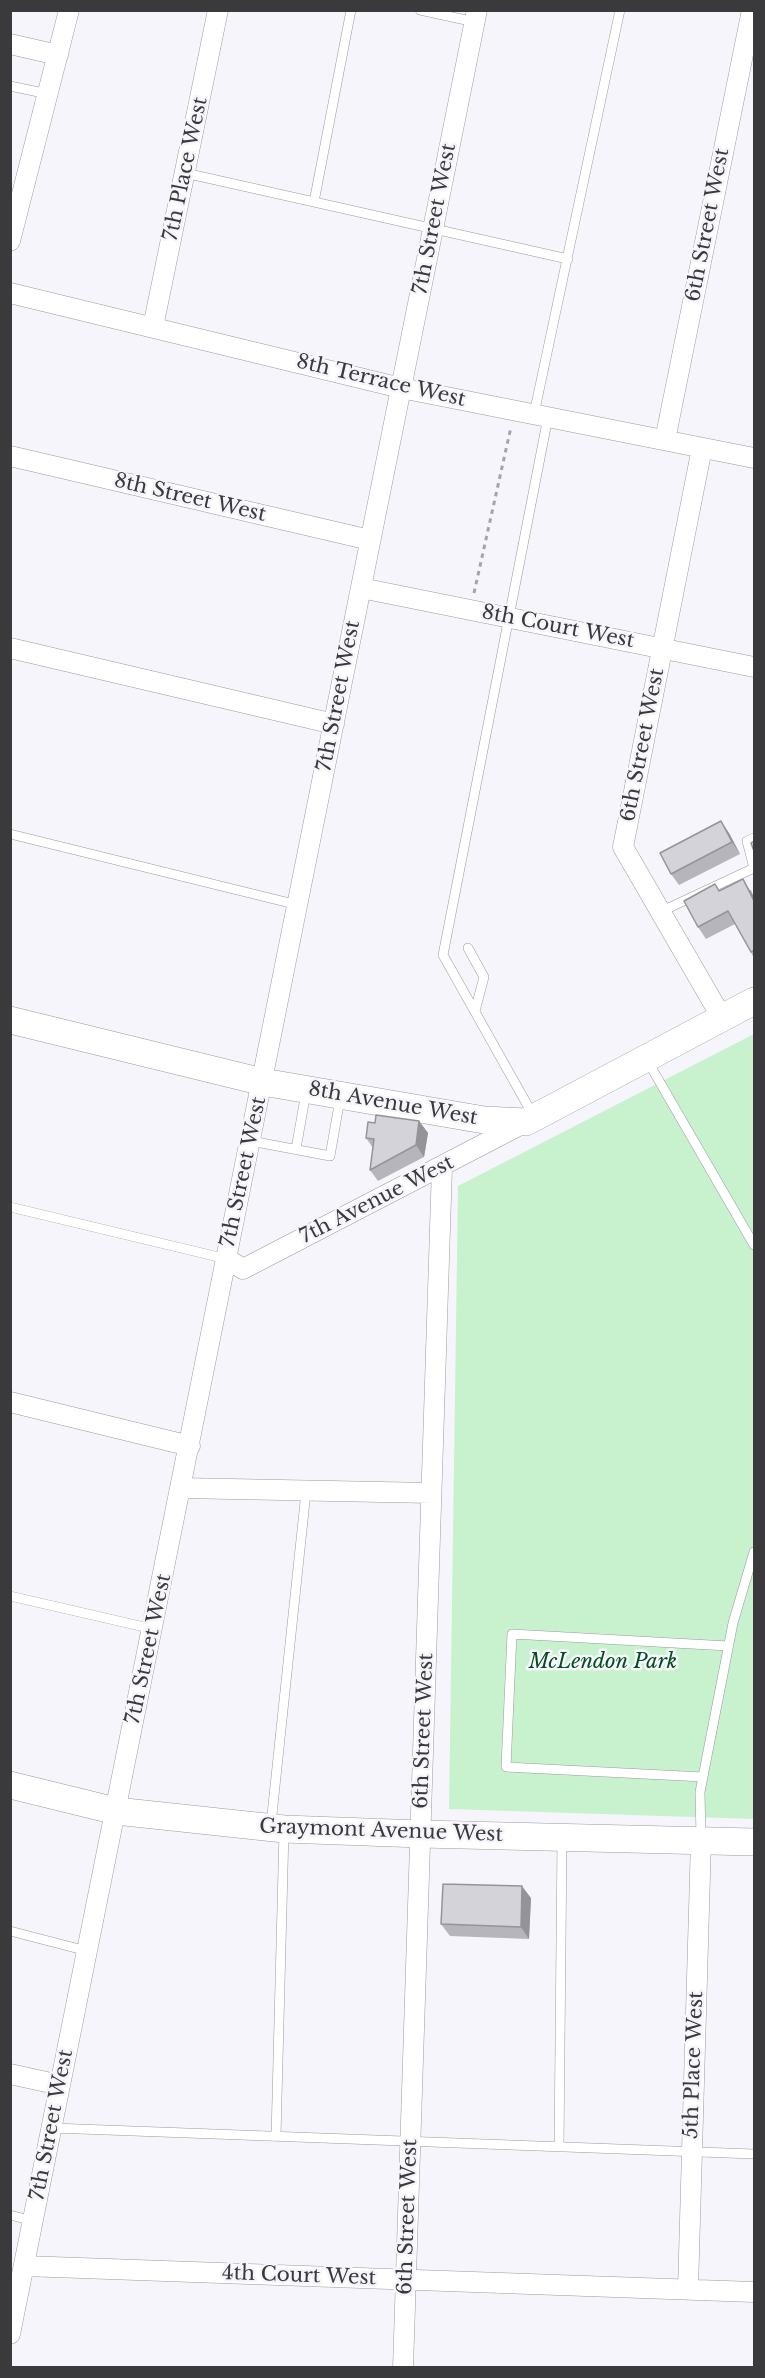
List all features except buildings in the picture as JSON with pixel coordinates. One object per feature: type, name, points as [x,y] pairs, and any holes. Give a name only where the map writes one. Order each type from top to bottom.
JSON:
[{"type":"main road","points":[[530,1119],[754,1002]]},
{"type":"main road","name":"8th Avenue West","points":[[10,1020],[263,1082],[484,1120],[530,1119]]},
{"type":"main road","name":"Graymont Avenue West","points":[[10,1785],[116,1811],[277,1828],[754,1842]]},
{"type":"street","points":[[10,241],[69,10]]},
{"type":"street","name":"7th Place West","points":[[153,327],[218,10]]},
{"type":"street","name":"6th Street West","points":[[665,440],[752,10]]},
{"type":"street","name":"7th Street West","points":[[10,2334],[182,1488],[476,16]]},
{"type":"street","points":[[10,44],[58,56]]},
{"type":"street","name":"8th Terrace West","points":[[10,293],[401,388],[754,458]]},
{"type":"street","name":"6th Street West","points":[[702,448],[623,847],[722,1018]]},
{"type":"street","name":"8th Street West","points":[[10,456],[370,540]]},
{"type":"street","name":"8th Court West","points":[[361,588],[754,667]]},
{"type":"street","points":[[10,648],[334,724]]},
{"type":"street","name":"7th Avenue West","points":[[227,1259],[243,1269],[530,1119]]},
{"type":"street","name":"6th Street West","points":[[403,2367],[442,1167]]},
{"type":"street","points":[[10,1402],[190,1446]]},
{"type":"street","points":[[182,1488],[431,1493]]},
{"type":"street","name":"5th Place West","points":[[688,2289],[701,1840]]},
{"type":"street","points":[[10,2074],[60,2085]]},
{"type":"street","name":"4th Court West","points":[[24,2266],[754,2292]]},
{"type":"lane","points":[[314,202],[351,10]]},
{"type":"lane","points":[[420,10],[476,16]]},
{"type":"lane","points":[[530,1119],[475,1011],[443,955],[508,617],[532,414],[568,259],[620,10]]},
{"type":"lane","points":[[10,87],[48,94]]},
{"type":"lane","points":[[184,173],[568,259]]},
{"type":"lane","points":[[10,834],[298,905]]},
{"type":"lane","points":[[660,912],[754,868],[747,841],[754,838]]},
{"type":"lane","points":[[468,948],[484,977],[475,1011]]},
{"type":"lane","points":[[646,1058],[754,1245]]},
{"type":"lane","points":[[296,1149],[307,1089]]},
{"type":"lane","points":[[251,1141],[330,1156],[341,1095]]},
{"type":"lane","points":[[10,1206],[227,1259]]},
{"type":"lane","points":[[276,2136],[277,1828],[306,1492]]},
{"type":"lane","points":[[701,1840],[700,1792],[733,1623],[754,1552]]},
{"type":"lane","points":[[10,1596],[153,1629]]},
{"type":"lane","points":[[703,1777],[506,1767],[512,1634],[728,1646]]},
{"type":"lane","points":[[559,2146],[562,1838]]},
{"type":"lane","points":[[10,1931],[87,1951]]},
{"type":"lane","points":[[52,2128],[754,2154]]},
{"type":"lane","points":[[10,2215],[33,2221]]},
{"type":"path","points":[[470,609],[532,414]]},
{"type":"green space","name":"McLendon Park","points":[[754,1034],[754,1819],[449,1809],[458,1186]]}]
